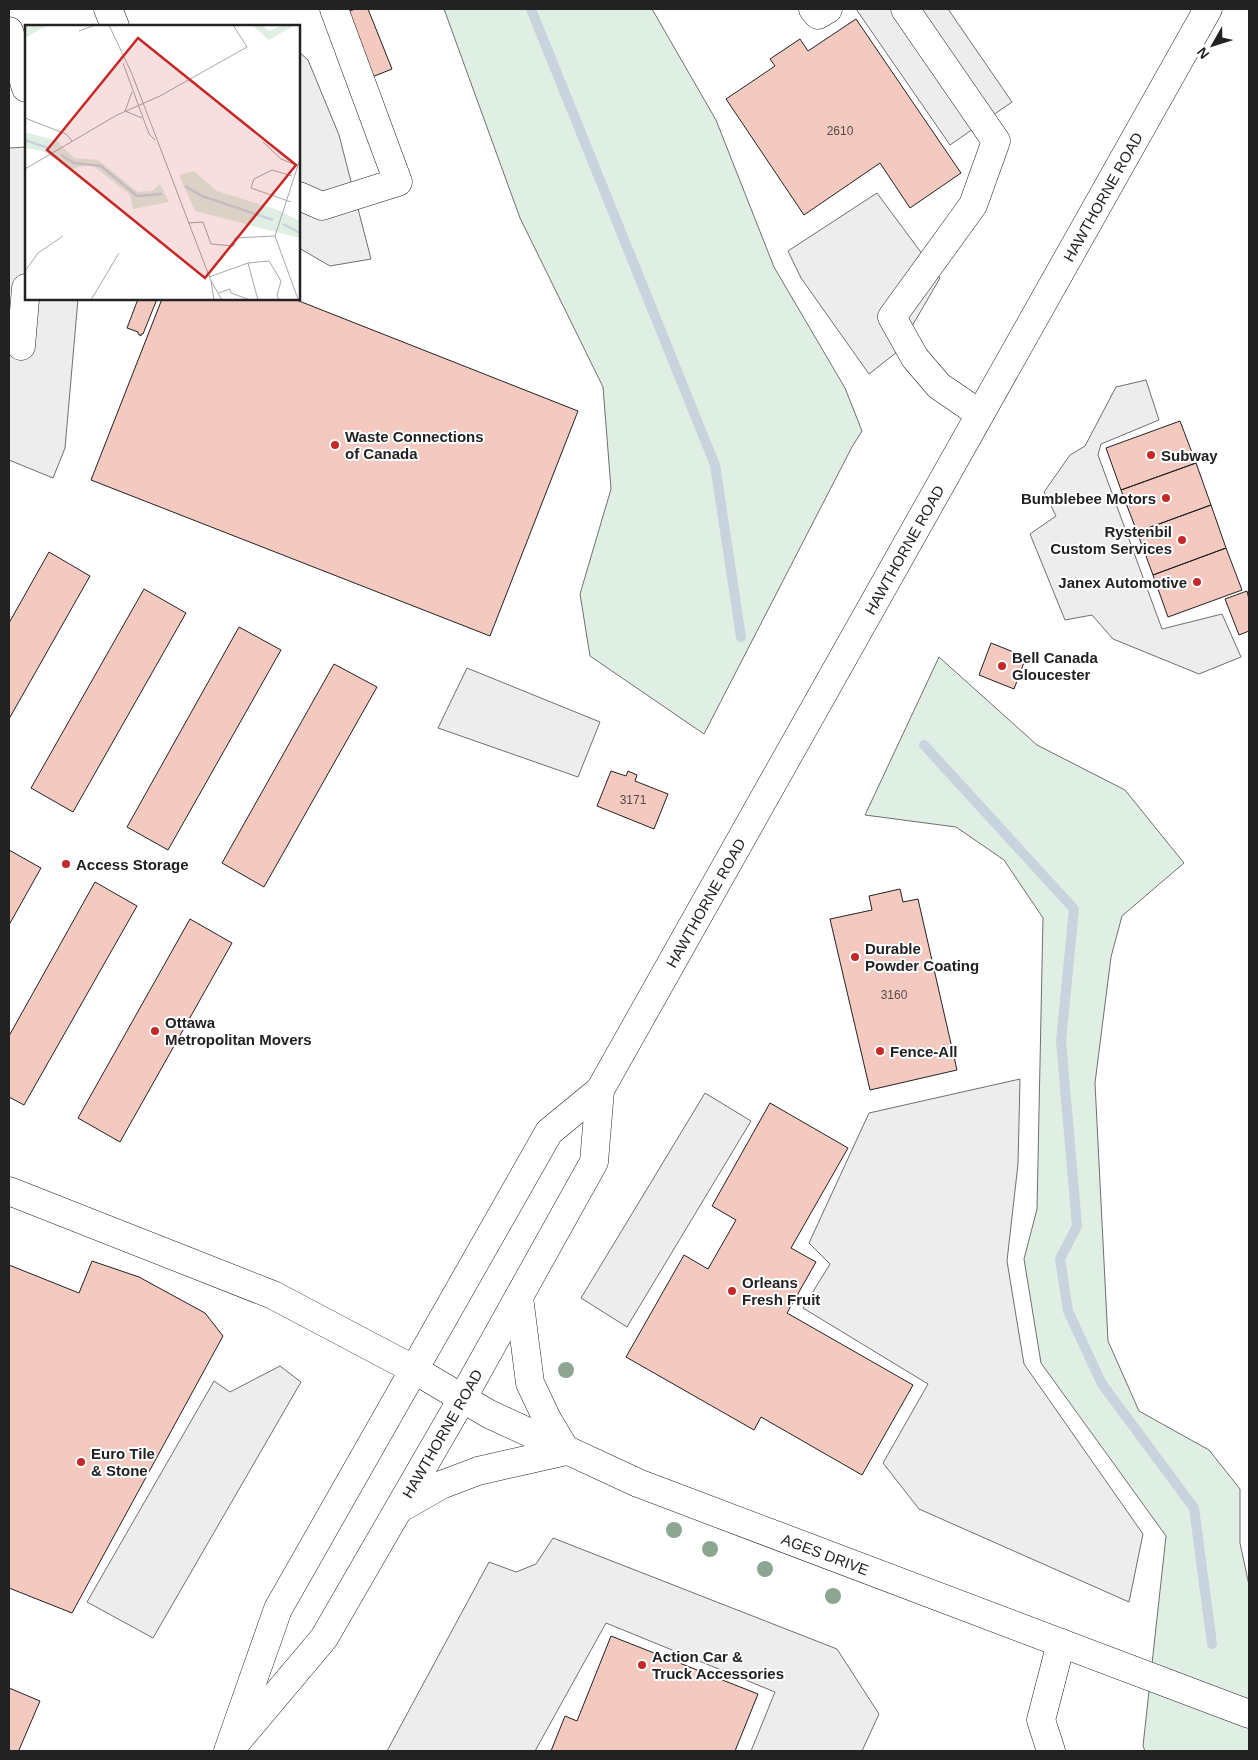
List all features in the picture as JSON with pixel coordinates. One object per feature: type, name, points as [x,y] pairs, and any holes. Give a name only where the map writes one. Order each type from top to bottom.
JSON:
[{"type":"main road","points":[[108,9],[115,25]]},
{"type":"main road","points":[[300,196],[322,206],[398,182],[334,9]]},
{"type":"main road","points":[[813,9],[818,15],[828,9]]},
{"type":"main road","points":[[905,9],[996,141],[973,204],[892,317],[915,358],[939,386],[980,414]]},
{"type":"main road","name":"HAWTHORNE ROAD","points":[[229,1751],[278,1609],[549,1132],[600,1090],[1208,9]]},
{"type":"main road","points":[[9,31],[25,85]]},
{"type":"main road","points":[[21,346],[25,300]]},
{"type":"main road","name":"HAWTHORNE ROAD","points":[[229,1751],[324,1638],[462,1399],[594,1162],[600,1090]]},
{"type":"main road","name":"AGES DRIVE","points":[[9,1191],[273,1295],[413,1369],[489,1414],[566,1451],[638,1482],[1249,1714]]},
{"type":"main road","points":[[398,1510],[441,1485],[478,1471],[566,1451],[547,1419],[530,1384],[519,1297]]},
{"type":"main road","points":[[1051,1751],[1041,1720],[1061,1642]]},
{"type":"green space","points":[[444,9],[652,9],[716,120],[774,267],[845,388],[862,431],[704,734],[590,656],[580,594],[611,489],[603,387],[520,218]]},
{"type":"green space","points":[[939,657],[1037,745],[1125,790],[1184,863],[1122,916],[1111,957],[1095,1083],[1108,1341],[1139,1411],[1209,1450],[1240,1489],[1240,1543],[1249,1585],[1249,1751],[1145,1751],[1143,1746],[1166,1536],[1041,1363],[1024,1259],[1037,1209],[1043,918],[1004,860],[956,827],[865,815]]},
{"type":"shaded area","points":[[856,9],[948,9],[1012,102],[950,145]]},
{"type":"shaded area","points":[[300,53],[308,60],[339,135],[371,259],[330,266],[300,249]]},
{"type":"shaded area","points":[[25,147],[25,300],[78,300],[65,448],[53,478],[9,460],[9,148]]},
{"type":"shaded area","points":[[877,193],[940,278],[897,352],[869,374],[801,278],[788,251]]},
{"type":"shaded area","points":[[1146,380],[1159,420],[1101,444],[1098,455],[1162,629],[1222,614],[1241,657],[1199,674],[1113,639],[1092,615],[1065,620],[1030,534],[1056,516],[1044,492],[1070,455],[1085,446],[1116,387]]},
{"type":"shaded area","points":[[467,668],[600,722],[578,777],[438,728]]},
{"type":"shaded area","points":[[1020,1079],[1018,1164],[1007,1261],[1024,1364],[1143,1534],[1129,1602],[919,1509],[883,1463],[928,1384],[803,1308],[830,1264],[809,1243],[869,1113]]},
{"type":"shaded area","points":[[705,1093],[751,1121],[627,1327],[581,1298]]},
{"type":"shaded area","points":[[280,1366],[301,1382],[153,1638],[87,1602],[214,1381],[230,1392]]},
{"type":"shaded area","points":[[553,1538],[837,1649],[879,1714],[862,1751],[751,1751],[775,1692],[606,1623],[535,1751],[387,1751],[489,1562],[516,1572],[536,1564]]},
{"type":"building","points":[[355,9],[368,9],[392,69],[372,77],[345,13]]},
{"type":"building","points":[[856,19],[961,173],[910,208],[880,163],[804,215],[726,99],[775,66],[770,59],[800,39],[808,51]]},
{"type":"building","points":[[138,300],[157,300],[141,336],[138,332],[127,328]]},
{"type":"building","name":"Waste Connections of Canada","points":[[162,300],[297,300],[578,411],[490,636],[91,480]]},
{"type":"building","name":"Subway","points":[[1180,421],[1196,463],[1121,490],[1106,448]]},
{"type":"building","name":"Bumblebee Motors","points":[[1196,463],[1211,505],[1137,532],[1121,490]]},
{"type":"building","name":"Rystenbil Custom Services","points":[[1211,505],[1226,548],[1153,575],[1137,532]]},
{"type":"building","name":"Janex Automotive","points":[[1226,548],[1242,590],[1168,617],[1153,575]]},
{"type":"building","points":[[49,552],[90,576],[9,719],[9,623]]},
{"type":"building","points":[[144,589],[186,613],[73,812],[31,788]]},
{"type":"building","points":[[1247,591],[1249,599],[1249,631],[1239,635],[1225,599]]},
{"type":"building","points":[[239,627],[281,650],[168,850],[127,827]]},
{"type":"building","name":"Bell Canada Gloucester","points":[[991,643],[1026,657],[1014,689],[979,675]]},
{"type":"building","points":[[334,664],[377,687],[264,887],[222,863]]},
{"type":"building","points":[[611,771],[626,776],[628,771],[637,775],[635,781],[668,794],[654,829],[597,806]]},
{"type":"building","points":[[9,850],[41,868],[9,925]]},
{"type":"building","points":[[95,882],[137,906],[24,1105],[9,1097],[9,1036]]},
{"type":"building","points":[[900,889],[903,902],[918,899],[957,1070],[870,1090],[830,919],[872,910],[869,896]]},
{"type":"building","name":"Ottawa Metropolitan Movers","points":[[190,919],[232,943],[120,1142],[78,1118]]},
{"type":"building","name":"Orleans Fresh Fruit","points":[[770,1103],[848,1148],[791,1248],[816,1262],[787,1313],[913,1385],[862,1475],[761,1417],[754,1430],[626,1357],[684,1255],[708,1269],[736,1220],[712,1206]]},
{"type":"building","name":"Euro Tile & Stone","points":[[92,1261],[139,1277],[205,1313],[223,1336],[72,1613],[9,1588],[9,1265],[79,1293]]},
{"type":"building","name":"Action Car & Truck Accessories","points":[[611,1636],[758,1694],[735,1751],[551,1751],[565,1716],[577,1721]]},
{"type":"building","points":[[9,1688],[40,1701],[19,1750],[22,1751],[9,1751]]},
{"type":"waterway","points":[[531,9],[715,465],[741,637]]},
{"type":"waterway","points":[[924,745],[1074,909],[1061,1041],[1077,1226],[1060,1259],[1068,1311],[1102,1384],[1194,1508],[1212,1644]]},
{"type":"place","name":"Waste Connections of Canada","points":[[335,445]]},
{"type":"place","name":"Subway","points":[[1151,455]]},
{"type":"place","name":"Bumblebee Motors","points":[[1166,498]]},
{"type":"place","name":"Rystenbil Custom Services","points":[[1182,540]]},
{"type":"place","name":"Janex Automotive","points":[[1197,582]]},
{"type":"place","name":"Bell Canada Gloucester","points":[[1002,666]]},
{"type":"place","name":"Access Storage","points":[[66,864]]},
{"type":"place","name":"Durable Powder Coating","points":[[855,957]]},
{"type":"place","name":"Ottawa Metropolitan Movers","points":[[155,1031]]},
{"type":"place","name":"Fence-All","points":[[880,1051]]},
{"type":"place","name":"Orleans Fresh Fruit","points":[[732,1291]]},
{"type":"place","name":"Euro Tile & Stone","points":[[81,1462]]},
{"type":"place","name":"Action Car & Truck Accessories","points":[[642,1665]]}]
